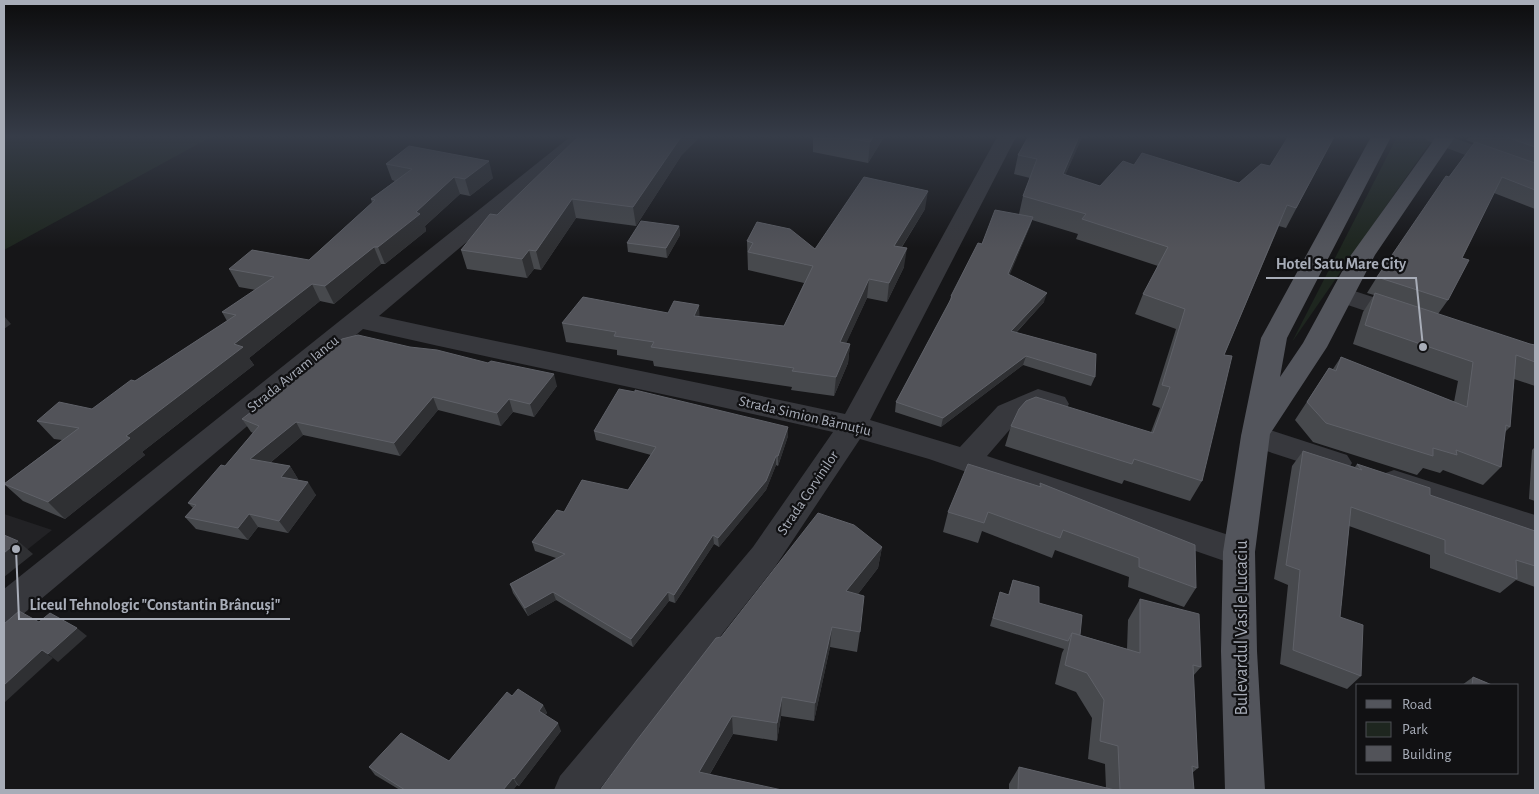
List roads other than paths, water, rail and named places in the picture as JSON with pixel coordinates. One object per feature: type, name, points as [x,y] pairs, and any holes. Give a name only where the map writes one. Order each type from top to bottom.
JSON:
[{"type":"main road","name":"Bulevardul Vasile Lucaciu","points":[[1244,790],[1239,651],[1240,552],[1255,436],[1274,338],[1361,174]]},
{"type":"main road","name":"Bulevardul Vasile Lucaciu","points":[[1255,436],[1314,348],[1363,254],[1417,174]]},
{"type":"street","name":"Strada Avram Iancu","points":[[4,610],[536,174]]},
{"type":"street","name":"Strada Corvinilor","points":[[574,790],[764,557],[853,426],[986,174]]},
{"type":"street","points":[[1342,295],[1423,322]]},
{"type":"street","name":"Strada Simion Bărnuțiu","points":[[359,320],[511,354],[707,393],[853,426],[966,460],[1240,552]]},
{"type":"street","points":[[966,460],[1008,413],[1038,399],[1082,412]]},
{"type":"street","points":[[1255,436],[1535,528]]},
{"type":"place","name":"Hotel Satu Mare City","points":[[1423,347]]},
{"type":"place","name":"Liceul Tehnologic \"Constantin Brâncuși\"","points":[[16,549]]}]
